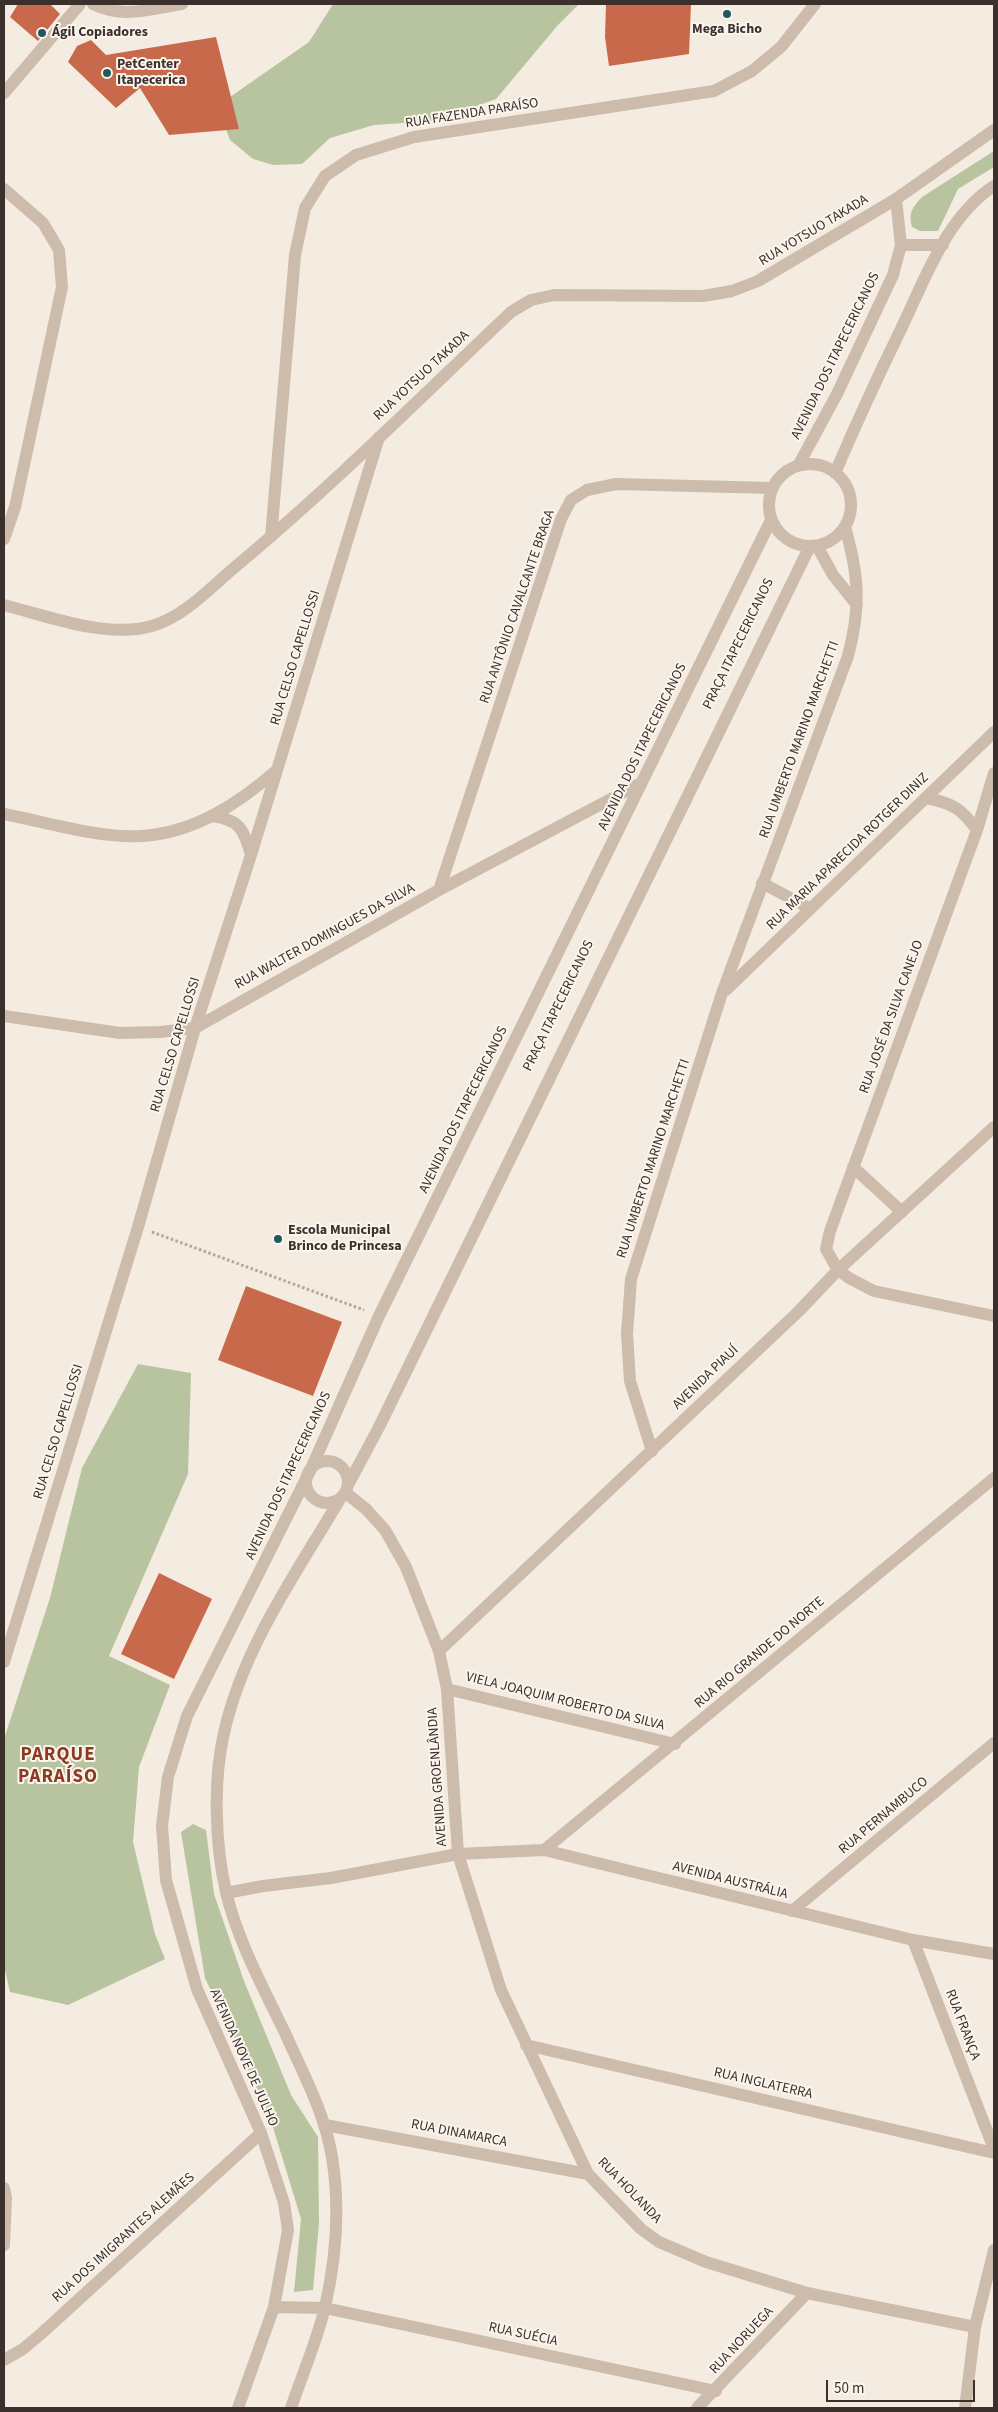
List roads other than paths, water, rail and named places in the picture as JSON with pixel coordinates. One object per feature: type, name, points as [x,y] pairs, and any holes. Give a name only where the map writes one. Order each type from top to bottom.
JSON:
[{"type":"street","points":[[4,93],[80,4]]},
{"type":"street","points":[[93,4],[110,12],[133,12],[182,4]]},
{"type":"street","name":"RUA FAZENDA PARAÍSO","points":[[271,537],[295,255],[305,208],[325,176],[356,155],[414,137],[714,91],[752,71],[781,47],[815,4]]},
{"type":"street","points":[[896,199],[994,130]]},
{"type":"street","points":[[835,473],[866,402],[943,245],[963,213],[982,194],[994,186]]},
{"type":"street","points":[[4,190],[43,223],[59,250],[62,287],[15,507],[4,538]]},
{"type":"street","name":"RUA YOTSUO TAKADA","points":[[4,604],[87,626],[122,630],[153,626],[182,612],[271,537],[511,312],[531,300],[554,295],[702,296],[732,291],[758,281],[896,199]]},
{"type":"street","name":"AVENIDA DOS ITAPECERICANOS","points":[[798,466],[837,394],[893,275],[901,245],[896,199]]},
{"type":"street","points":[[901,245],[943,245]]},
{"type":"street","name":"RUA CELSO CAPELLOSSI","points":[[4,1662],[138,1227],[195,1028],[251,855],[379,437]]},
{"type":"street","points":[[810,464],[824,466],[835,473],[844,482],[849,492],[851,504],[845,527],[837,536],[813,546],[798,545],[787,539],[778,531],[771,520],[769,498],[772,488],[783,475],[798,466],[810,464]]},
{"type":"street","name":"RUA ANTÔNIO CAVALCANTE BRAGA","points":[[439,890],[561,519],[571,500],[587,490],[616,484],[772,488]]},
{"type":"street","name":"AVENIDA DOS ITAPECERICANOS","points":[[188,1716],[310,1471],[379,1316],[771,520]]},
{"type":"street","name":"RUA UMBERTO MARINO MARCHETTI","points":[[652,1451],[630,1381],[627,1334],[631,1279],[722,993],[848,656],[856,627],[857,575],[845,527]]},
{"type":"street","points":[[813,546],[857,605]]},
{"type":"street","points":[[291,2408],[325,2308],[337,2208],[332,2158],[325,2125],[309,2085],[244,1945],[226,1893],[220,1860],[217,1803],[218,1771],[224,1733],[243,1670],[251,1653],[345,1492],[388,1410],[813,546]]},
{"type":"street","name":"RUA MARIA APARECIDA ROTGER DINIZ","points":[[722,993],[994,732]]},
{"type":"street","points":[[4,814],[110,835],[142,836],[173,831],[233,806],[277,770]]},
{"type":"street","name":"RUA JOSÉ DA SILVA CANEJO","points":[[838,1270],[826,1249],[830,1231],[977,830],[994,773]]},
{"type":"street","name":"RUA WALTER DOMINGUES DA SILVA","points":[[4,1016],[120,1033],[160,1032],[195,1028],[439,890],[641,783]]},
{"type":"street","points":[[926,798],[954,806],[965,814],[977,830]]},
{"type":"street","points":[[211,816],[224,818],[237,825],[245,833],[251,855]]},
{"type":"street","points":[[762,883],[809,908]]},
{"type":"street","name":"AVENIDA PIAUÍ","points":[[439,1651],[798,1312],[838,1270],[992,1131]]},
{"type":"street","points":[[853,1167],[902,1212]]},
{"type":"street","points":[[838,1270],[874,1291],[994,1316]]},
{"type":"street","points":[[332,1462],[338,1464],[346,1473],[345,1492],[326,1503],[313,1497],[307,1485],[310,1471],[319,1463],[332,1462]]},
{"type":"street","name":"RUA RIO GRANDE DO NORTE","points":[[544,1850],[675,1744],[994,1478]]},
{"type":"street","name":"AVENIDA GROENLÂNDIA","points":[[226,1893],[263,1886],[331,1878],[458,1854],[448,1689],[439,1651],[406,1567],[385,1530],[366,1509],[345,1492]]},
{"type":"street","name":"VIELA JOAQUIM ROBERTO DA SILVA","points":[[448,1689],[675,1744]]},
{"type":"street","name":"AVENIDA NOVE DE JULHO","points":[[188,1716],[168,1777],[162,1826],[166,1880],[197,1989],[261,2133],[284,2202],[288,2230],[274,2307],[238,2408]]},
{"type":"street","name":"RUA PERNAMBUCO","points":[[792,1912],[994,1743]]},
{"type":"street","name":"AVENIDA AUSTRÁLIA","points":[[458,1854],[544,1850],[913,1940],[994,1954]]},
{"type":"street","name":"RUA HOLANDA","points":[[458,1854],[501,1990],[588,2174],[641,2229],[659,2242],[706,2262],[807,2293],[975,2327]]},
{"type":"street","name":"RUA FRANÇA","points":[[913,1940],[994,2149]]},
{"type":"street","name":"RUA INGLATERRA","points":[[526,2045],[994,2152]]},
{"type":"street","name":"RUA DINAMARCA","points":[[325,2125],[588,2174]]},
{"type":"street","name":"RUA DOS IMIGRANTES ALEMÃES","points":[[4,2360],[23,2349],[261,2133]]},
{"type":"street","points":[[4,2188],[6,2198],[4,2244]]},
{"type":"street","points":[[965,2408],[975,2327],[994,2250]]},
{"type":"street","name":"RUA NORUEGA","points":[[697,2408],[716,2391],[807,2293]]},
{"type":"street","name":"RUA SUÉCIA","points":[[274,2307],[325,2308],[716,2391]]},
{"type":"place","name":"Mega Bicho","points":[[727,14]]},
{"type":"place","name":"Ágil Copiadores","points":[[42,33]]},
{"type":"place","name":"PetCenter Itapecerica","points":[[107,73]]},
{"type":"place","name":"Escola Municipal Brinco de Princesa","points":[[278,1239]]},
{"type":"district","name":"PARQUE PARAÍSO","points":[[58,1767]]}]
